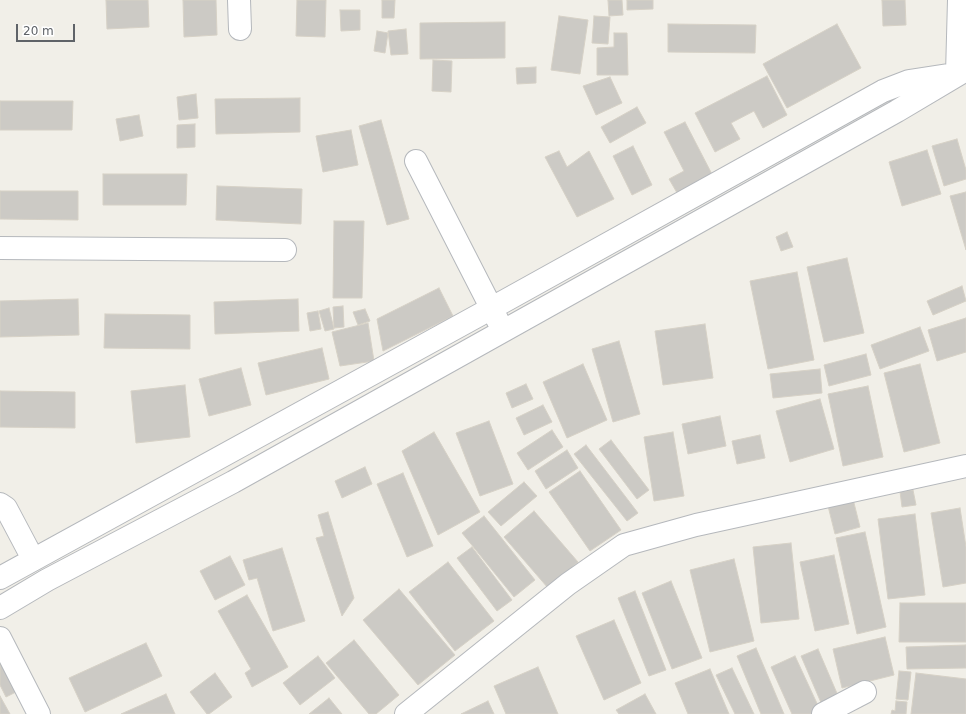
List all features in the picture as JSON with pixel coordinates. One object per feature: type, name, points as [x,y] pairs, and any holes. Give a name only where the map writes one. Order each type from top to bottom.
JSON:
[{"type":"street","points":[[239,0],[240,29]]},
{"type":"street","points":[[959,0],[962,72]]},
{"type":"street","points":[[0,578],[420,348],[882,91],[908,81],[962,72]]},
{"type":"street","points":[[0,608],[48,580],[233,482],[897,110],[962,72]]},
{"type":"street","points":[[416,161],[504,330]]},
{"type":"street","points":[[0,248],[285,250]]},
{"type":"street","points":[[420,348],[433,370]]},
{"type":"street","points":[[406,714],[568,584],[624,545],[696,525],[966,466]]},
{"type":"street","points":[[0,504],[6,508],[33,559]]},
{"type":"street","points":[[0,638],[39,714]]},
{"type":"street","points":[[823,714],[865,692]]},
{"type":"building","points":[[106,0],[148,0],[149,27],[107,29]]},
{"type":"building","points":[[183,0],[216,0],[217,35],[184,37]]},
{"type":"building","points":[[297,0],[326,0],[325,37],[296,36]]},
{"type":"building","points":[[382,0],[395,0],[394,18],[382,18]]},
{"type":"building","points":[[608,0],[622,0],[623,15],[609,16]]},
{"type":"building","points":[[627,0],[653,0],[653,9],[627,10]]},
{"type":"building","points":[[882,0],[905,0],[906,25],[883,26]]},
{"type":"building","points":[[340,10],[360,10],[360,30],[341,31]]},
{"type":"building","points":[[559,16],[588,20],[580,74],[551,70]]},
{"type":"building","points":[[594,16],[610,17],[608,44],[592,43]]},
{"type":"building","points":[[505,22],[505,58],[420,59],[420,23]]},
{"type":"building","points":[[668,24],[756,25],[755,53],[668,52]]},
{"type":"building","points":[[837,24],[861,68],[787,108],[763,64]]},
{"type":"building","points":[[406,29],[408,54],[391,55],[388,31]]},
{"type":"building","points":[[377,31],[388,33],[385,53],[374,51]]},
{"type":"building","points":[[614,33],[627,33],[628,75],[597,75],[597,48],[614,47]]},
{"type":"building","points":[[433,60],[452,61],[451,92],[432,91]]},
{"type":"building","points":[[536,67],[536,83],[517,84],[516,68]]},
{"type":"building","points":[[767,76],[787,115],[763,128],[754,111],[731,123],[740,139],[715,152],[695,113]]},
{"type":"building","points":[[610,77],[622,103],[596,115],[583,86]]},
{"type":"building","points":[[196,94],[198,118],[179,120],[177,97]]},
{"type":"building","points":[[300,98],[300,132],[216,134],[215,99]]},
{"type":"building","points":[[0,101],[73,101],[72,130],[0,130]]},
{"type":"building","points":[[637,107],[646,123],[610,143],[601,127]]},
{"type":"building","points":[[139,115],[143,136],[120,141],[116,119]]},
{"type":"building","points":[[381,120],[409,219],[387,225],[359,126]]},
{"type":"building","points":[[685,122],[715,180],[680,198],[669,179],[684,171],[664,132]]},
{"type":"building","points":[[195,124],[195,147],[177,148],[177,125]]},
{"type":"building","points":[[351,130],[358,165],[323,172],[316,136]]},
{"type":"building","points":[[957,139],[966,170],[966,179],[944,186],[932,146]]},
{"type":"building","points":[[633,146],[652,185],[632,195],[613,156]]},
{"type":"building","points":[[927,150],[941,194],[902,206],[889,162]]},
{"type":"building","points":[[559,151],[567,167],[589,151],[614,199],[577,217],[545,157]]},
{"type":"building","points":[[103,174],[187,174],[186,205],[103,205]]},
{"type":"building","points":[[217,186],[302,189],[301,224],[216,220]]},
{"type":"building","points":[[0,191],[78,191],[78,220],[0,219]]},
{"type":"building","points":[[966,192],[966,250],[950,196]]},
{"type":"building","points":[[334,221],[364,221],[362,298],[333,298]]},
{"type":"building","points":[[787,232],[793,247],[781,251],[776,237]]},
{"type":"building","points":[[847,258],[864,333],[824,342],[807,267]]},
{"type":"building","points":[[797,272],[814,360],[768,369],[750,281]]},
{"type":"building","points":[[962,286],[966,301],[933,315],[927,301]]},
{"type":"building","points":[[439,288],[453,316],[383,351],[377,319]]},
{"type":"building","points":[[78,299],[79,335],[0,337],[0,301]]},
{"type":"building","points":[[298,299],[299,331],[215,334],[214,302]]},
{"type":"building","points":[[343,306],[344,327],[334,328],[333,307]]},
{"type":"building","points":[[329,308],[334,329],[325,331],[319,311]]},
{"type":"building","points":[[365,309],[370,321],[358,325],[353,312]]},
{"type":"building","points":[[318,311],[321,329],[310,331],[307,313]]},
{"type":"building","points":[[105,314],[190,315],[190,349],[104,348]]},
{"type":"building","points":[[966,318],[966,352],[937,361],[928,330]]},
{"type":"building","points":[[368,323],[374,361],[340,366],[332,332]]},
{"type":"building","points":[[705,324],[713,378],[663,385],[655,331]]},
{"type":"building","points":[[920,327],[929,351],[880,369],[871,345]]},
{"type":"building","points":[[619,341],[640,414],[613,422],[592,349]]},
{"type":"building","points":[[322,348],[329,379],[266,395],[258,363]]},
{"type":"building","points":[[866,354],[871,375],[829,386],[824,365]]},
{"type":"building","points":[[583,364],[607,420],[567,438],[543,382]]},
{"type":"building","points":[[920,364],[940,443],[904,452],[884,373]]},
{"type":"building","points":[[241,368],[251,405],[209,416],[199,379]]},
{"type":"building","points":[[820,369],[822,393],[773,398],[770,374]]},
{"type":"building","points":[[526,384],[533,399],[512,408],[506,393]]},
{"type":"building","points":[[185,385],[190,437],[136,443],[131,391]]},
{"type":"building","points":[[868,386],[883,457],[843,466],[828,394]]},
{"type":"building","points":[[0,391],[75,392],[75,428],[0,427]]},
{"type":"building","points":[[820,399],[834,449],[790,462],[776,411]]},
{"type":"building","points":[[543,405],[552,422],[524,435],[516,418]]},
{"type":"building","points":[[720,416],[726,446],[688,454],[682,424]]},
{"type":"building","points":[[489,421],[513,484],[480,496],[456,433]]},
{"type":"building","points":[[552,430],[563,447],[528,470],[517,453]]},
{"type":"building","points":[[434,432],[480,512],[438,535],[402,451]]},
{"type":"building","points":[[673,432],[684,496],[654,501],[644,437]]},
{"type":"building","points":[[760,435],[765,458],[737,464],[732,441]]},
{"type":"building","points":[[611,440],[649,490],[637,499],[599,449]]},
{"type":"building","points":[[586,445],[638,513],[627,521],[574,454]]},
{"type":"building","points":[[567,450],[578,468],[546,489],[535,471]]},
{"type":"building","points":[[365,467],[372,484],[342,498],[335,481]]},
{"type":"building","points":[[580,471],[621,530],[590,551],[549,492]]},
{"type":"building","points":[[403,473],[433,546],[407,557],[377,484]]},
{"type":"building","points":[[524,482],[537,496],[501,526],[488,512]]},
{"type":"building","points":[[913,490],[916,505],[902,507],[900,492]]},
{"type":"building","points":[[853,499],[860,527],[835,534],[828,506]]},
{"type":"building","points":[[960,508],[966,547],[966,583],[943,587],[931,513]]},
{"type":"building","points":[[534,511],[578,562],[548,588],[504,537]]},
{"type":"building","points":[[328,512],[354,598],[342,616],[316,538],[324,536],[318,515]]},
{"type":"building","points":[[915,514],[925,595],[888,599],[878,519]]},
{"type":"building","points":[[484,516],[535,580],[514,597],[462,533]]},
{"type":"building","points":[[865,532],[886,627],[857,634],[836,538]]},
{"type":"building","points":[[791,543],[799,619],[761,623],[753,547]]},
{"type":"building","points":[[472,547],[512,600],[497,611],[457,558]]},
{"type":"building","points":[[282,548],[305,621],[273,631],[257,578],[249,580],[243,560]]},
{"type":"building","points":[[834,555],[849,624],[815,631],[800,562]]},
{"type":"building","points":[[230,556],[245,585],[215,600],[200,571]]},
{"type":"building","points":[[734,559],[754,641],[710,652],[690,570]]},
{"type":"building","points":[[448,562],[494,621],[455,651],[409,592]]},
{"type":"building","points":[[671,581],[702,658],[672,669],[642,593]]},
{"type":"building","points":[[399,589],[455,655],[418,685],[363,620]]},
{"type":"building","points":[[635,591],[666,670],[649,676],[618,598]]},
{"type":"building","points":[[247,595],[288,667],[252,687],[245,673],[251,669],[218,611]]},
{"type":"building","points":[[900,603],[966,603],[966,642],[899,642]]},
{"type":"building","points":[[614,620],[641,683],[604,700],[576,636]]},
{"type":"building","points":[[885,637],[894,675],[842,688],[833,649]]},
{"type":"building","points":[[354,640],[399,695],[376,714],[369,714],[326,663]]},
{"type":"building","points":[[146,643],[162,676],[85,712],[69,678]]},
{"type":"building","points":[[966,645],[966,668],[907,669],[906,647]]},
{"type":"building","points":[[756,648],[784,714],[761,714],[737,656]]},
{"type":"building","points":[[0,649],[20,690],[6,697],[0,685]]},
{"type":"building","points":[[818,649],[839,698],[822,705],[801,656]]},
{"type":"building","points":[[318,656],[335,678],[300,705],[283,683]]},
{"type":"building","points":[[795,656],[821,712],[816,714],[792,714],[771,667]]},
{"type":"building","points":[[538,667],[558,714],[506,714],[494,686]]},
{"type":"building","points":[[732,668],[754,714],[735,714],[716,675]]},
{"type":"building","points":[[710,669],[729,714],[688,714],[675,683]]},
{"type":"building","points":[[899,671],[911,672],[908,700],[896,699]]},
{"type":"building","points":[[215,673],[232,697],[207,714],[190,692]]},
{"type":"building","points":[[916,673],[966,679],[966,714],[911,714]]},
{"type":"building","points":[[166,694],[175,714],[121,714]]},
{"type":"building","points":[[645,694],[656,714],[619,714],[616,710]]},
{"type":"building","points":[[0,696],[10,714],[0,714]]},
{"type":"building","points":[[329,698],[342,714],[309,714]]},
{"type":"building","points":[[488,701],[494,714],[461,714]]},
{"type":"building","points":[[896,701],[907,702],[906,714],[891,714],[892,710],[895,711]]}]
